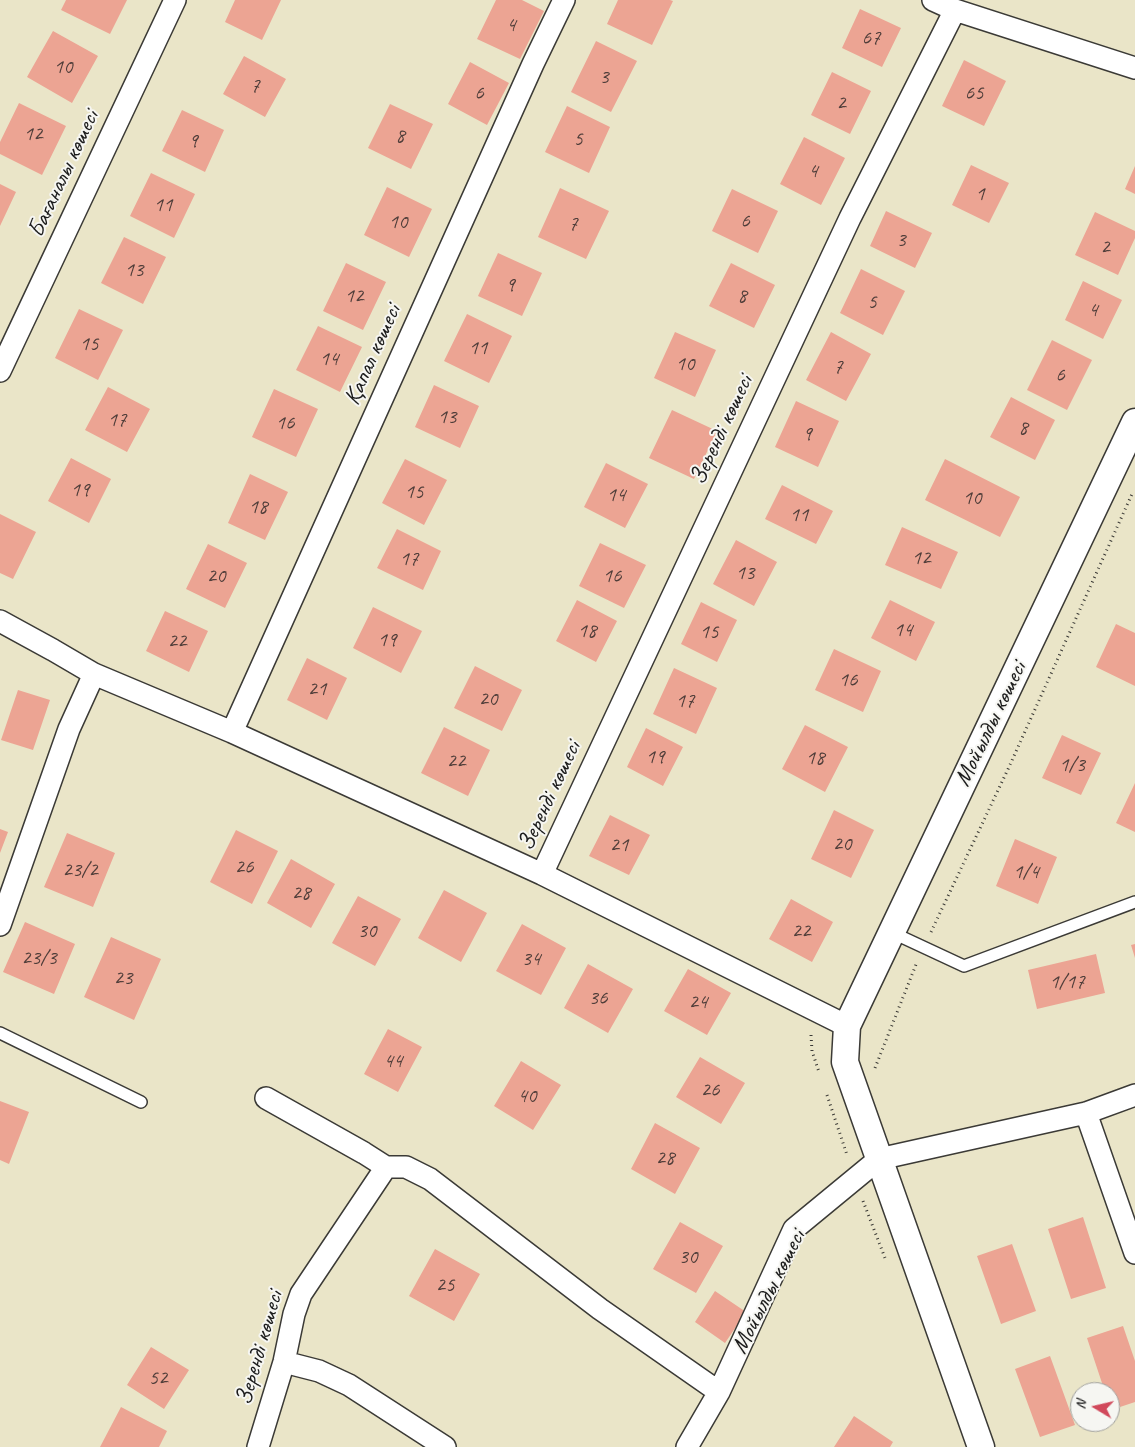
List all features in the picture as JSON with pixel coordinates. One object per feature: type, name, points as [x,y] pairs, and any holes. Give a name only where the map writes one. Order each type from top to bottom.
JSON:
[{"type":"street","name":"Бағаналы көшесі","points":[[0,371],[175,0]]},
{"type":"street","name":"Қапал көшесі","points":[[232,732],[533,64],[564,0]]},
{"type":"street","points":[[933,0],[955,10],[1135,68]]},
{"type":"street","name":"Зеренді көшесі","points":[[542,874],[850,218],[955,10]]},
{"type":"street","name":"Мойылды көшесі","points":[[847,1026],[1135,422]]},
{"type":"street","points":[[0,621],[94,674],[232,732],[542,874],[847,1026],[845,1062],[981,1447]]},
{"type":"street","points":[[0,925],[69,730],[94,674]]},
{"type":"street","points":[[879,1159],[1086,1113],[1135,1095]]},
{"type":"street","points":[[266,1098],[386,1167],[406,1167],[430,1179],[600,1309],[719,1392]]},
{"type":"street","points":[[1086,1113],[1135,1253]]},
{"type":"street","name":"Мойылды көшесі","points":[[687,1447],[719,1392],[794,1230],[879,1159]]},
{"type":"street","name":"Зеренді көшесі","points":[[258,1447],[284,1362],[294,1314],[301,1294],[386,1167]]},
{"type":"street","points":[[284,1362],[319,1370],[349,1385],[446,1447]]},
{"type":"lane","points":[[891,932],[964,966],[1135,902]]},
{"type":"lane","points":[[0,1033],[141,1102]]},
{"type":"building","points":[[66,0],[127,0],[110,34],[61,10]]},
{"type":"building","points":[[235,0],[281,0],[262,40],[225,22]]},
{"type":"building","points":[[496,0],[522,0],[544,11],[520,59],[477,39]]},
{"type":"building","points":[[618,0],[673,1],[652,45],[607,24]]},
{"type":"building","points":[[860,9],[901,28],[882,67],[842,48]]},
{"type":"building","points":[[53,31],[98,56],[72,103],[27,77]]},
{"type":"building","points":[[596,41],[637,61],[611,112],[571,92]]},
{"type":"building","points":[[244,56],[286,79],[265,117],[223,94]]},
{"type":"building","points":[[964,60],[1006,81],[984,126],[942,106]]},
{"type":"building","points":[[470,62],[509,83],[487,125],[448,104]]},
{"type":"building","points":[[832,72],[871,91],[850,134],[811,115]]},
{"type":"building","points":[[19,103],[66,126],[42,175],[0,154],[0,142]]},
{"type":"building","points":[[390,104],[433,124],[411,169],[368,148]]},
{"type":"building","points":[[567,106],[610,127],[589,173],[545,152]]},
{"type":"building","points":[[182,110],[224,130],[205,172],[162,151]]},
{"type":"building","points":[[804,137],[845,158],[821,205],[780,184]]},
{"type":"building","points":[[971,165],[1009,183],[989,223],[952,205]]},
{"type":"building","points":[[1135,166],[1135,194],[1125,189]]},
{"type":"building","points":[[151,173],[195,194],[174,238],[130,216]]},
{"type":"building","points":[[0,184],[16,192],[0,226]]},
{"type":"building","points":[[387,187],[432,209],[409,257],[364,235]]},
{"type":"building","points":[[560,188],[609,211],[586,259],[538,237]]},
{"type":"building","points":[[732,189],[778,211],[758,253],[712,231]]},
{"type":"building","points":[[886,211],[932,233],[915,268],[870,246]]},
{"type":"building","points":[[1095,212],[1135,231],[1135,238],[1118,275],[1075,255]]},
{"type":"building","points":[[124,237],[166,257],[143,304],[101,283]]},
{"type":"building","points":[[498,253],[542,273],[522,316],[478,296]]},
{"type":"building","points":[[346,263],[386,282],[363,330],[323,311]]},
{"type":"building","points":[[731,263],[775,285],[754,328],[709,306]]},
{"type":"building","points":[[861,269],[905,291],[883,335],[840,313]]},
{"type":"building","points":[[1083,281],[1122,300],[1103,339],[1065,320]]},
{"type":"building","points":[[79,309],[123,330],[98,380],[55,358]]},
{"type":"building","points":[[467,314],[512,336],[489,383],[444,361]]},
{"type":"building","points":[[318,326],[362,347],[340,392],[296,370]]},
{"type":"building","points":[[675,332],[716,350],[695,397],[654,378]]},
{"type":"building","points":[[831,332],[871,354],[846,401],[806,380]]},
{"type":"building","points":[[1052,340],[1092,360],[1067,410],[1027,390]]},
{"type":"building","points":[[434,385],[479,406],[460,448],[415,427]]},
{"type":"building","points":[[108,387],[150,409],[127,452],[85,430]]},
{"type":"building","points":[[274,389],[318,409],[296,457],[252,437]]},
{"type":"building","points":[[1011,397],[1055,420],[1035,460],[990,437]]},
{"type":"building","points":[[796,401],[839,421],[818,467],[775,447]]},
{"type":"building","points":[[672,410],[717,431],[694,479],[649,458]]},
{"type":"building","points":[[71,458],[111,479],[89,523],[48,501]]},
{"type":"building","points":[[405,459],[447,480],[424,525],[382,503]]},
{"type":"building","points":[[945,459],[1020,497],[1000,537],[925,500]]},
{"type":"building","points":[[606,463],[648,484],[625,528],[584,507]]},
{"type":"building","points":[[250,474],[288,492],[265,540],[228,523]]},
{"type":"building","points":[[782,485],[833,511],[816,544],[765,519]]},
{"type":"building","points":[[0,514],[36,532],[13,579],[0,573]]},
{"type":"building","points":[[902,527],[958,552],[941,589],[885,565]]},
{"type":"building","points":[[397,529],[441,551],[423,590],[377,568]]},
{"type":"building","points":[[736,540],[777,562],[754,606],[713,584]]},
{"type":"building","points":[[600,543],[646,565],[624,608],[579,586]]},
{"type":"building","points":[[208,544],[247,563],[225,608],[186,589]]},
{"type":"building","points":[[577,600],[617,621],[596,662],[556,641]]},
{"type":"building","points":[[890,600],[935,622],[916,661],[871,638]]},
{"type":"building","points":[[701,602],[737,620],[717,662],[681,644]]},
{"type":"building","points":[[373,607],[422,631],[401,673],[353,648]]},
{"type":"building","points":[[165,611],[208,631],[189,672],[146,651]]},
{"type":"building","points":[[1116,624],[1135,633],[1135,686],[1096,667]]},
{"type":"building","points":[[834,649],[881,671],[863,712],[815,690]]},
{"type":"building","points":[[307,658],[347,678],[327,720],[287,700]]},
{"type":"building","points":[[475,666],[522,690],[502,731],[454,708]]},
{"type":"building","points":[[674,668],[717,688],[696,734],[653,714]]},
{"type":"building","points":[[18,690],[50,700],[33,750],[1,740]]},
{"type":"building","points":[[805,725],[848,747],[825,792],[782,769]]},
{"type":"building","points":[[444,727],[490,750],[468,796],[421,773]]},
{"type":"building","points":[[646,728],[683,747],[663,786],[627,767]]},
{"type":"building","points":[[1062,735],[1101,753],[1081,795],[1042,778]]},
{"type":"building","points":[[1135,783],[1135,832],[1116,823]]},
{"type":"building","points":[[834,810],[874,830],[851,878],[811,859]]},
{"type":"building","points":[[610,815],[650,835],[629,875],[589,856]]},
{"type":"building","points":[[0,829],[8,832],[0,853]]},
{"type":"building","points":[[236,830],[278,851],[252,904],[210,882]]},
{"type":"building","points":[[67,833],[115,853],[93,907],[44,887]]},
{"type":"building","points":[[1015,839],[1057,857],[1038,904],[996,886]]},
{"type":"building","points":[[291,859],[335,884],[311,928],[267,903]]},
{"type":"building","points":[[444,890],[487,913],[461,962],[418,938]]},
{"type":"building","points":[[358,896],[401,919],[375,966],[332,943]]},
{"type":"building","points":[[791,899],[833,922],[812,962],[769,939]]},
{"type":"building","points":[[25,922],[75,944],[54,994],[3,972]]},
{"type":"building","points":[[522,924],[566,948],[541,995],[496,971]]},
{"type":"building","points":[[111,937],[161,959],[134,1020],[84,997]]},
{"type":"building","points":[[1135,944],[1135,958],[1131,945]]},
{"type":"building","points":[[1096,954],[1105,993],[1037,1009],[1028,970]]},
{"type":"building","points":[[588,964],[633,989],[608,1033],[564,1008]]},
{"type":"building","points":[[688,969],[731,993],[707,1035],[664,1011]]},
{"type":"building","points":[[388,1029],[422,1047],[398,1092],[364,1074]]},
{"type":"building","points":[[700,1057],[745,1083],[721,1124],[676,1097]]},
{"type":"building","points":[[521,1061],[561,1085],[533,1130],[494,1106]]},
{"type":"building","points":[[0,1101],[29,1112],[9,1164],[0,1160]]},
{"type":"building","points":[[655,1123],[700,1148],[675,1194],[631,1169]]},
{"type":"building","points":[[1083,1217],[1106,1288],[1071,1299],[1048,1229]]},
{"type":"building","points":[[680,1222],[723,1246],[696,1293],[653,1269]]},
{"type":"building","points":[[1012,1244],[1036,1311],[1001,1324],[977,1256]]},
{"type":"building","points":[[435,1249],[480,1274],[454,1321],[409,1296]]},
{"type":"building","points":[[715,1291],[746,1312],[725,1343],[695,1322]]},
{"type":"building","points":[[1123,1326],[1135,1361],[1135,1402],[1120,1407],[1120,1382],[1102,1382],[1087,1338]]},
{"type":"building","points":[[151,1347],[189,1370],[164,1409],[127,1385]]},
{"type":"building","points":[[1050,1356],[1070,1411],[1070,1427],[1040,1437],[1015,1369]]},
{"type":"building","points":[[121,1407],[167,1431],[159,1447],[100,1447]]},
{"type":"building","points":[[854,1416],[893,1442],[890,1447],[834,1447]]}]
